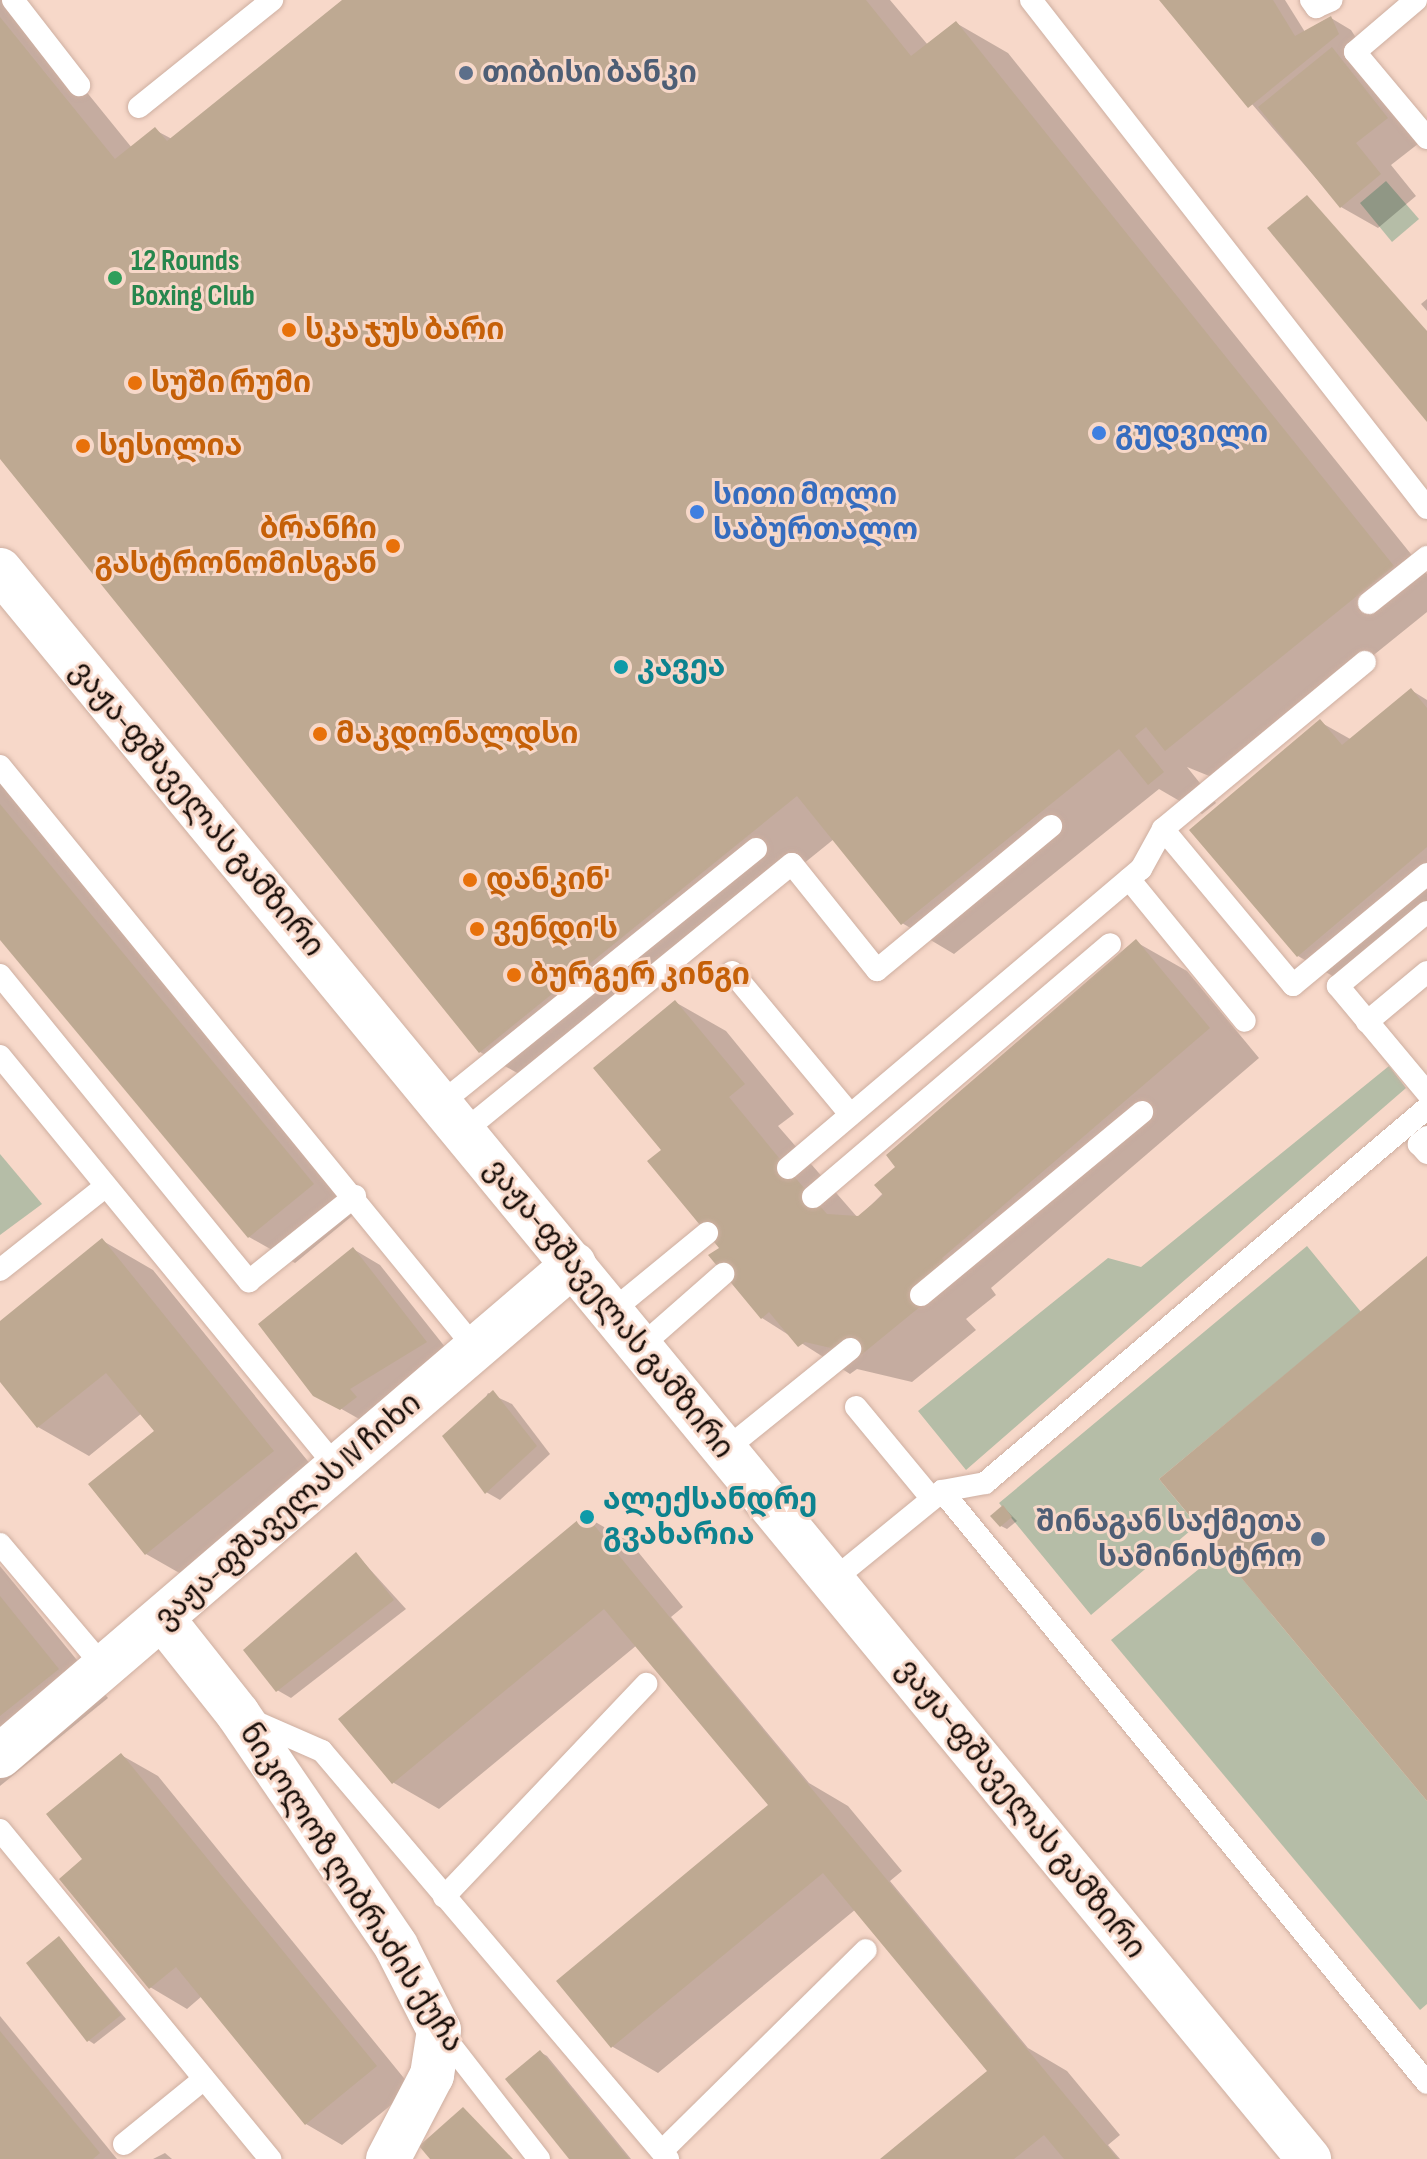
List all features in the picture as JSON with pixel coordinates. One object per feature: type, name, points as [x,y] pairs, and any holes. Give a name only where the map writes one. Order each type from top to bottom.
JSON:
[{"type":"main road","name":"ვაჟა-ფშაველას გამზირი","points":[[0,570],[1309,2159]]},
{"type":"main road","name":"ვაჟა-ფშაველას IV ჩიხი","points":[[0,1756],[574,1264]]},
{"type":"main road","name":"ნიკოლოზ ღიბრაძის ქუჩა","points":[[162,1618],[238,1714],[396,1946],[439,2030]]},
{"type":"main road","points":[[388,2159],[432,2075],[439,2030]]},
{"type":"lane","points":[[13,0],[79,85]]},
{"type":"lane","points":[[139,107],[272,0]]},
{"type":"lane","points":[[1031,0],[1427,508]]},
{"type":"lane","points":[[1311,0],[1316,7],[1332,0]]},
{"type":"lane","points":[[1416,0],[1355,52],[1427,138]]},
{"type":"lane","points":[[1369,603],[1427,557]]},
{"type":"lane","points":[[788,1168],[849,1113],[1129,879],[1163,829],[1365,662]]},
{"type":"lane","points":[[0,766],[355,1196],[475,1348]]},
{"type":"lane","points":[[452,1118],[792,864],[877,970],[1051,826]]},
{"type":"lane","points":[[1163,829],[1293,985],[1427,874]]},
{"type":"lane","points":[[452,1118],[756,849]]},
{"type":"lane","points":[[1129,879],[1245,1021]]},
{"type":"lane","points":[[1427,912],[1338,986],[1427,1093]]},
{"type":"lane","points":[[813,1197],[1110,944]]},
{"type":"lane","points":[[732,972],[849,1113]]},
{"type":"lane","points":[[1367,1022],[1427,972]]},
{"type":"lane","points":[[0,975],[249,1281],[355,1196]]},
{"type":"lane","points":[[0,1056],[338,1469]]},
{"type":"lane","points":[[833,1580],[937,1495],[985,1483],[1427,1108]]},
{"type":"lane","points":[[921,1295],[1142,1112]]},
{"type":"lane","points":[[1427,1137],[1419,1144],[1427,1153]]},
{"type":"lane","points":[[0,1270],[106,1186]]},
{"type":"lane","points":[[612,1311],[707,1233]]},
{"type":"lane","points":[[640,1347],[723,1274]]},
{"type":"lane","points":[[725,1450],[850,1349]]},
{"type":"lane","points":[[856,1407],[937,1495],[1427,2083]]},
{"type":"lane","points":[[0,1544],[104,1667]]},
{"type":"lane","points":[[444,1897],[646,1684]]},
{"type":"lane","points":[[238,1714],[322,1751],[665,2155],[866,1950]]},
{"type":"lane","points":[[0,1830],[270,2159]]},
{"type":"lane","name":"ნიკოლოზ ღიბრაძის ქუჩა","points":[[439,2030],[539,2159]]},
{"type":"lane","points":[[124,2144],[204,2079]]},
{"type":"green space","points":[[1386,181],[1419,219],[1392,242],[1360,203]]},
{"type":"green space","points":[[1389,1066],[1406,1088],[966,1470],[918,1411],[1108,1258],[1141,1267]]},
{"type":"green space","points":[[0,1154],[42,1204],[0,1235]]},
{"type":"green space","points":[[1307,1246],[1361,1312],[1159,1479],[1197,1525],[1091,1615],[999,1503]]},
{"type":"green space","points":[[1220,1552],[1427,1801],[1427,2004],[1420,2010],[1111,1640]]},
{"type":"building","name":"სითი მოლი საბურთალო","points":[[342,0],[866,0],[911,56],[956,21],[1394,566],[1165,751],[1146,727],[1135,736],[1164,772],[1148,785],[1119,749],[901,925],[797,796],[479,1053],[0,459],[0,17],[115,159],[155,127],[167,141]]},
{"type":"building","points":[[1159,0],[1273,0],[1295,36],[1331,16],[1339,34],[1248,108]]},
{"type":"building","points":[[1332,47],[1388,118],[1356,143],[1381,174],[1340,208],[1258,107]]},
{"type":"building","points":[[1307,195],[1427,331],[1427,422],[1267,228]]},
{"type":"building","points":[[1411,688],[1427,708],[1427,847],[1297,957],[1189,830],[1320,719],[1342,745]]},
{"type":"building","points":[[0,804],[314,1184],[248,1238],[0,940]]},
{"type":"building","points":[[1136,939],[1210,1028],[942,1258],[947,1265],[927,1301],[861,1355],[805,1342],[798,1347],[769,1312],[761,1319],[708,1255],[719,1248],[647,1161],[661,1150],[593,1068],[675,1000],[745,1084],[729,1097],[798,1181],[827,1214],[858,1216],[883,1195],[874,1185],[895,1167],[886,1155]]},
{"type":"building","points":[[102,1238],[274,1451],[145,1555],[88,1484],[154,1431],[106,1373],[37,1428],[0,1382],[0,1321]]},
{"type":"building","points":[[353,1247],[427,1342],[350,1389],[357,1397],[340,1410],[313,1396],[258,1324]]},
{"type":"building","name":"შინაგან საქმეთა სამინისტრო","points":[[1427,1256],[1427,1801],[1159,1479]]},
{"type":"building","points":[[493,1390],[537,1446],[485,1494],[442,1436]]},
{"type":"building","points":[[1003,1505],[1012,1517],[1000,1527],[990,1516]]},
{"type":"building","points":[[585,1514],[1118,2159],[1064,2159],[1044,2135],[1014,2159],[880,2159],[987,2071],[823,1873],[611,2048],[556,1981],[768,1805],[604,1609],[392,1784],[338,1719]]},
{"type":"building","points":[[356,1552],[394,1600],[276,1692],[243,1650]]},
{"type":"building","points":[[0,1596],[59,1669],[0,1716]]},
{"type":"building","points":[[121,1753],[377,2066],[305,2125],[176,1967],[149,1989],[59,1879],[82,1859],[46,1814]]},
{"type":"building","points":[[59,1936],[121,2015],[87,2042],[26,1963]]},
{"type":"building","points":[[0,2031],[100,2153],[93,2159],[0,2159]]},
{"type":"building","points":[[540,2050],[629,2159],[569,2159],[505,2079]]},
{"type":"building","points":[[463,2107],[513,2159],[430,2159],[419,2146]]},
{"type":"place","name":"თიბისი ბანკი","points":[[466,73]]},
{"type":"place","name":"12 Rounds Boxing Club","points":[[115,278]]},
{"type":"place","name":"სკა ჯუს ბარი","points":[[289,330]]},
{"type":"place","name":"სუში რუმი","points":[[135,383]]},
{"type":"place","name":"გუდვილი","points":[[1099,433]]},
{"type":"place","name":"სესილია","points":[[83,446]]},
{"type":"place","name":"სითი მოლი საბურთალო","points":[[697,512]]},
{"type":"place","name":"ბრანჩი გასტრონომისგან","points":[[393,546]]},
{"type":"place","name":"კავეა","points":[[621,667]]},
{"type":"place","name":"მაკდონალდსი","points":[[320,734]]},
{"type":"place","name":"დანკინ'","points":[[470,880]]},
{"type":"place","name":"ვენდი'ს","points":[[477,929]]},
{"type":"place","name":"ბურგერ კინგი","points":[[514,975]]},
{"type":"place","name":"ალექსანდრე გვახარია","points":[[587,1517]]},
{"type":"place","name":"შინაგან საქმეთა სამინისტრო","points":[[1318,1539]]}]
